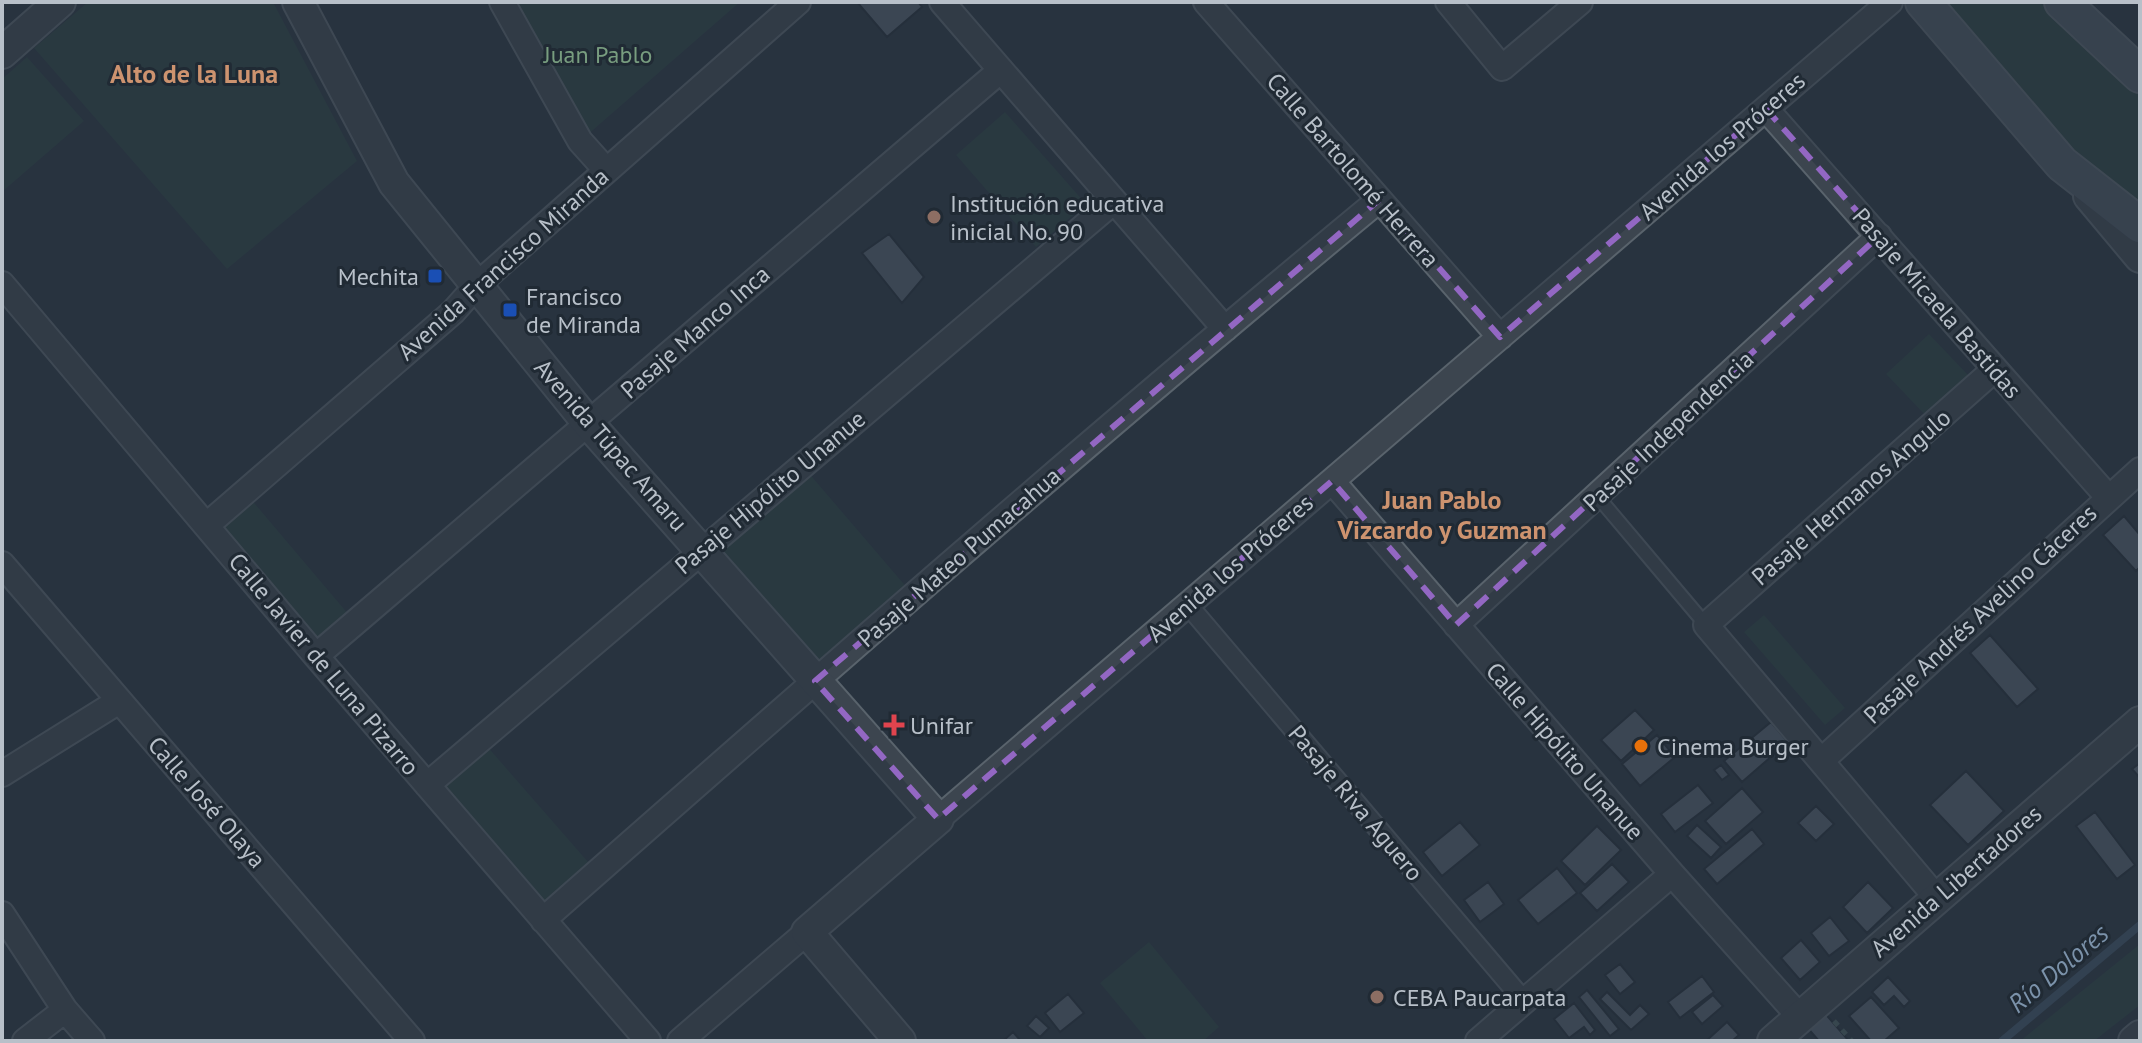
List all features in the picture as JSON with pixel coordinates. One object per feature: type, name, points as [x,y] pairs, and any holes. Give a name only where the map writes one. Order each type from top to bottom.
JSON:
[{"type":"main road","points":[[1923,2],[2062,164],[2140,225]]},
{"type":"main road","points":[[2062,2],[2140,75]]},
{"type":"street","points":[[2,53],[60,2]]},
{"type":"street","name":"Avenida Túpac Amaru","points":[[298,2],[394,183],[588,423],[938,819]]},
{"type":"street","points":[[502,2],[580,141],[606,170]]},
{"type":"street","name":"Avenida Francisco Miranda","points":[[207,525],[453,312],[477,285],[798,2]]},
{"type":"street","points":[[942,2],[1225,329]]},
{"type":"street","name":"Calle Bartolomé Herrera","points":[[1206,2],[1500,337]]},
{"type":"street","points":[[1448,2],[1502,68],[1580,2]]},
{"type":"street","name":"Avenida los Próceres","points":[[680,1041],[1890,2]]},
{"type":"street","name":"Pasaje Manco Inca","points":[[316,656],[1001,70]]},
{"type":"street","name":"Pasaje Micaela Bastidas","points":[[1766,109],[2108,497]]},
{"type":"street","points":[[2062,164],[2140,257]]},
{"type":"street","name":"Pasaje Mateo Pumacahua","points":[[543,920],[815,681],[1379,200]]},
{"type":"street","name":"Pasaje Hipólito Unanue","points":[[427,785],[1114,201]]},
{"type":"street","name":"Pasaje Independencia","points":[[1456,625],[1879,236]]},
{"type":"street","name":"Calle Javier de Luna Pizarro","points":[[2,284],[316,656],[648,1041]]},
{"type":"street","name":"Pasaje Hermanos Angulo","points":[[1706,625],[1995,369]]},
{"type":"street","name":"Pasaje Andrés Avelino Cáceres","points":[[1821,761],[2140,470]]},
{"type":"street","name":"Calle Hipólito Unanue","points":[[1332,481],[1800,1017]]},
{"type":"street","name":"Calle José Olaya","points":[[2,564],[412,1041]]},
{"type":"street","name":"Pasaje Riva Aguero","points":[[1188,605],[1524,1001]]},
{"type":"street","points":[[1706,625],[1936,897]]},
{"type":"street","points":[[2,774],[119,701]]},
{"type":"street","name":"Avenida Libertadores","points":[[1773,1041],[2140,722]]},
{"type":"street","points":[[1478,1041],[1672,874]]},
{"type":"street","points":[[2,914],[65,1010],[92,1041]]},
{"type":"street","points":[[807,932],[900,1041]]},
{"type":"street","points":[[25,1041],[65,1010]]},
{"type":"street","points":[[2134,1041],[2140,1036]]},
{"type":"lane","points":[[1598,497],[1706,625]]},
{"type":"highlighted area","points":[[1766,109],[1879,236],[1456,625],[1332,481],[938,819],[815,681],[1379,200],[1500,337]]},
{"type":"green space","points":[[88,2],[273,2],[357,161],[227,269],[34,48]]},
{"type":"green space","name":"Juan Pablo","points":[[509,2],[740,2],[585,137]]},
{"type":"green space","points":[[1950,2],[2045,2],[2140,93],[2140,215],[2069,159],[1943,8]]},
{"type":"green space","points":[[27,57],[84,121],[2,192],[2,79]]},
{"type":"green space","points":[[1005,112],[1086,204],[1036,247],[956,155]]},
{"type":"green space","points":[[1929,334],[1970,377],[1927,417],[1886,374]]},
{"type":"green space","points":[[807,471],[909,590],[818,667],[716,548]]},
{"type":"green space","points":[[250,498],[350,616],[317,643],[218,525]]},
{"type":"green space","points":[[1764,615],[1845,708],[1825,725],[1744,632]]},
{"type":"green space","points":[[486,745],[589,863],[544,902],[441,784]]},
{"type":"green space","points":[[1149,942],[1219,1027],[1203,1041],[1148,1041],[1100,983]]},
{"type":"green space","points":[[2140,944],[2140,1005],[2094,1041],[2020,1041]]},
{"type":"building","points":[[857,2],[918,2],[922,7],[887,37]]},
{"type":"building","points":[[889,234],[924,277],[902,303],[862,253]]},
{"type":"building","points":[[2124,516],[2140,535],[2140,567],[2136,571],[2103,535]]},
{"type":"building","points":[[1990,635],[2038,689],[2017,707],[1970,653]]},
{"type":"building","points":[[1635,710],[1654,730],[1621,761],[1601,740]]},
{"type":"building","points":[[1771,722],[1788,742],[1742,782],[1724,761]]},
{"type":"building","points":[[1657,735],[1675,757],[1640,786],[1622,764]]},
{"type":"building","points":[[2140,763],[2140,778],[2132,769]]},
{"type":"building","points":[[1721,765],[1729,775],[1722,780],[1714,770]]},
{"type":"building","points":[[1966,771],[2004,811],[1968,845],[1930,805]]},
{"type":"building","points":[[1698,785],[1713,803],[1675,832],[1661,814]]},
{"type":"building","points":[[1742,788],[1763,812],[1726,844],[1705,821]]},
{"type":"building","points":[[1816,806],[1834,824],[1816,841],[1798,823]]},
{"type":"building","points":[[2095,812],[2135,865],[2117,879],[2076,826]]},
{"type":"building","points":[[1460,822],[1480,845],[1442,876],[1423,852]]},
{"type":"building","points":[[1697,825],[1721,847],[1711,858],[1687,836]]},
{"type":"building","points":[[1597,826],[1621,850],[1585,885],[1561,861]]},
{"type":"building","points":[[1752,829],[1764,844],[1717,884],[1704,869]]},
{"type":"building","points":[[1612,864],[1629,882],[1597,911],[1580,893]]},
{"type":"building","points":[[1557,868],[1577,893],[1538,924],[1518,900]]},
{"type":"building","points":[[1488,882],[1504,904],[1480,922],[1464,900]]},
{"type":"building","points":[[1868,882],[1893,908],[1867,933],[1843,907]]},
{"type":"building","points":[[1830,917],[1849,941],[1829,956],[1811,933]]},
{"type":"building","points":[[1801,940],[1820,962],[1800,980],[1781,958]]},
{"type":"building","points":[[1620,964],[1635,982],[1620,994],[1605,975]]},
{"type":"building","points":[[1702,976],[1714,992],[1680,1018],[1668,1002]]},
{"type":"building","points":[[1888,977],[1910,1001],[1904,1007],[1894,996],[1884,1005],[1872,992]]},
{"type":"building","points":[[1587,990],[1619,1029],[1610,1036],[1579,997]]},
{"type":"building","points":[[1607,992],[1630,1015],[1640,1005],[1649,1014],[1631,1030],[1600,999]]},
{"type":"building","points":[[1068,994],[1084,1013],[1060,1032],[1045,1013]]},
{"type":"building","points":[[1713,995],[1723,1006],[1702,1024],[1692,1012]]},
{"type":"building","points":[[1871,997],[1899,1028],[1884,1041],[1871,1041],[1849,1016]]},
{"type":"building","points":[[1574,1003],[1595,1030],[1590,1035],[1584,1027],[1569,1038],[1554,1019]]},
{"type":"building","points":[[1822,1010],[1849,1041],[1819,1041],[1805,1025]]},
{"type":"building","points":[[1036,1016],[1049,1028],[1040,1037],[1027,1026]]},
{"type":"building","points":[[1727,1022],[1739,1035],[1732,1041],[1706,1041]]},
{"type":"building","points":[[1013,1032],[1021,1041],[1003,1041]]},
{"type":"waterway","name":"Río Dolores","points":[[2002,1041],[2140,925]]},
{"type":"place","name":"Institución educativa inicial No. 90","points":[[934,217]]},
{"type":"place","name":"Mechita","points":[[435,276]]},
{"type":"place","name":"Francisco de Miranda","points":[[510,310]]},
{"type":"place","name":"Unifar","points":[[894,725]]},
{"type":"place","name":"Cinema Burger","points":[[1641,746]]},
{"type":"place","name":"CEBA Paucarpata","points":[[1377,997]]},
{"type":"district","name":"Alto de la Luna","points":[[194,73]]},
{"type":"district","name":"Juan Pablo Vizcardo y Guzman","points":[[1442,514]]}]
